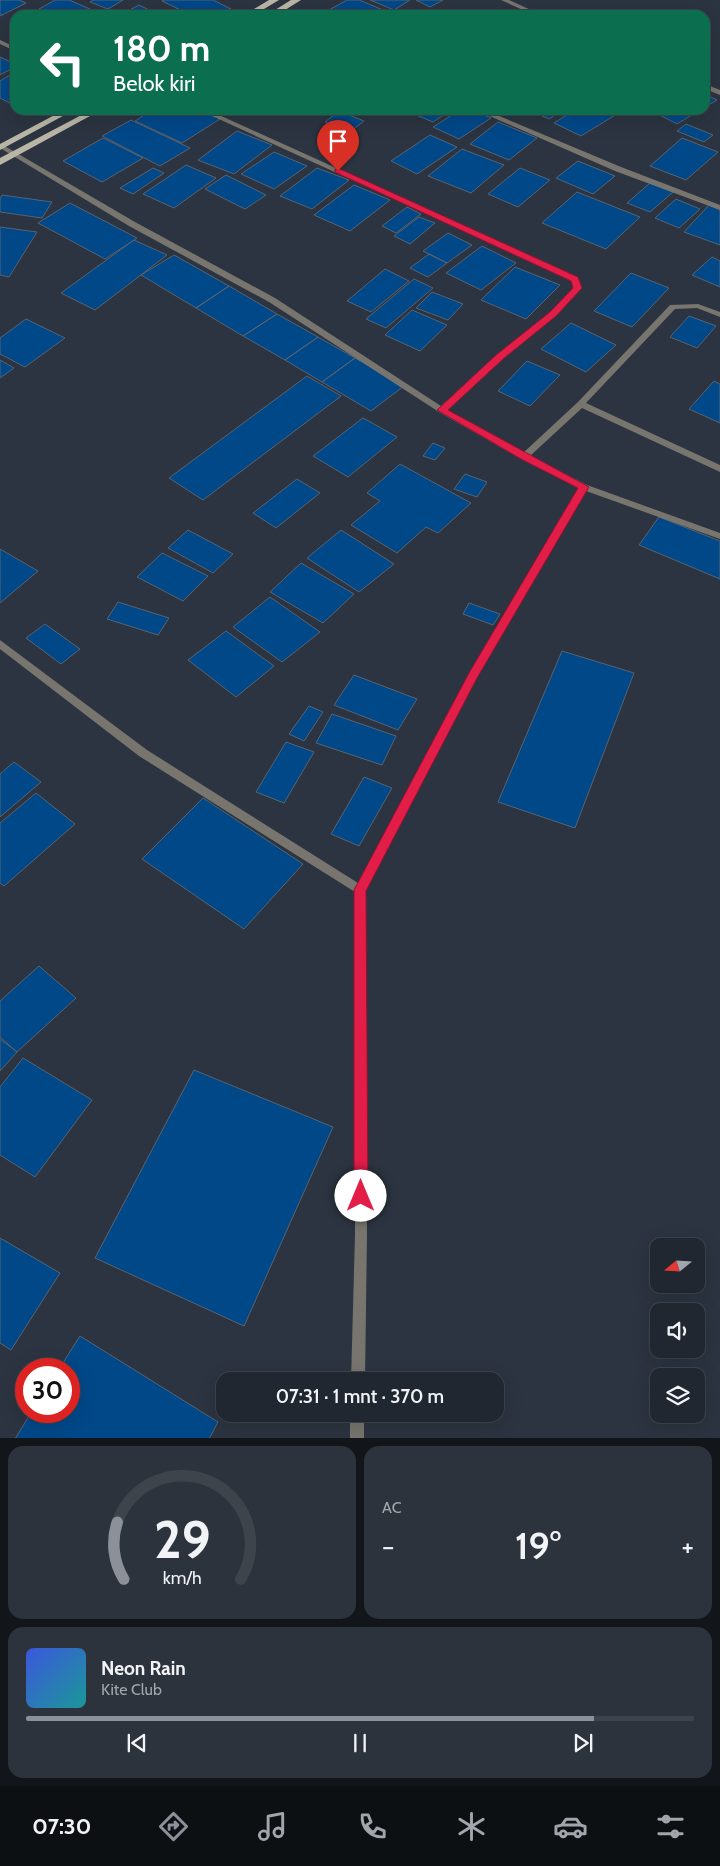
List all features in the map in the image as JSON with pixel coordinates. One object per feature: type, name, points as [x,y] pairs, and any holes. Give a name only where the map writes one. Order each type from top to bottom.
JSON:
[{"type":"main road","points":[[257,10],[275,0]]},
{"type":"main road","points":[[280,10],[297,0]]},
{"type":"main road","points":[[0,146],[60,115]]},
{"type":"main road","points":[[0,162],[88,115]]},
{"type":"street","points":[[504,0],[527,10]]},
{"type":"street","points":[[213,115],[574,279],[578,288],[553,314],[500,357],[442,410]]},
{"type":"street","points":[[491,115],[618,169],[720,208]]},
{"type":"street","points":[[0,146],[132,224],[272,300],[442,410],[524,457],[584,487],[720,536]]},
{"type":"street","points":[[524,457],[581,404],[673,306],[698,306],[720,315]]},
{"type":"street","points":[[581,404],[720,469]]},
{"type":"street","points":[[358,1372],[361,1234],[360,890],[473,676],[584,487]]},
{"type":"street","points":[[0,644],[143,753],[360,890]]},
{"type":"street","points":[[357,1422],[357,1438]]},
{"type":"building","points":[[0,0],[19,0],[26,3],[10,10],[0,16]]},
{"type":"building","points":[[55,0],[69,0],[92,10],[41,10],[39,9]]},
{"type":"building","points":[[93,0],[123,0],[108,9],[90,2]]},
{"type":"building","points":[[213,0],[231,9],[181,10],[162,1]]},
{"type":"building","points":[[347,0],[359,0],[383,10],[329,10]]},
{"type":"building","points":[[370,0],[410,0],[394,10]]},
{"type":"building","points":[[416,0],[443,0],[430,7]]},
{"type":"building","points":[[139,5],[149,10],[130,10]]},
{"type":"building","points":[[0,57],[10,62],[10,70],[0,75]]},
{"type":"building","points":[[10,75],[10,103],[0,98],[0,81]]},
{"type":"building","points":[[710,96],[717,100],[710,104]]},
{"type":"building","points":[[144,115],[211,115],[220,119],[182,143],[135,121]]},
{"type":"building","points":[[334,115],[349,115],[364,121],[350,132],[325,122]]},
{"type":"building","points":[[416,115],[444,115],[433,122]]},
{"type":"building","points":[[452,115],[485,115],[491,118],[459,139],[433,127]]},
{"type":"building","points":[[540,115],[555,115],[549,119]]},
{"type":"building","points":[[567,115],[615,115],[581,136],[554,123]]},
{"type":"building","points":[[660,115],[692,115],[677,124]]},
{"type":"building","points":[[131,120],[190,148],[160,166],[102,136]]},
{"type":"building","points":[[498,122],[537,138],[509,160],[470,144]]},
{"type":"building","points":[[686,124],[713,135],[704,142],[677,131]]},
{"type":"building","points":[[237,131],[272,145],[234,174],[198,160]]},
{"type":"building","points":[[430,135],[457,147],[417,174],[391,161]]},
{"type":"building","points":[[103,138],[143,158],[102,182],[63,161]]},
{"type":"building","points":[[682,138],[718,152],[686,180],[650,166]]},
{"type":"building","points":[[462,149],[504,165],[471,193],[428,176]]},
{"type":"building","points":[[274,152],[307,166],[274,189],[241,174]]},
{"type":"building","points":[[578,161],[615,176],[593,194],[556,178]]},
{"type":"building","points":[[186,165],[216,178],[174,208],[143,194]]},
{"type":"building","points":[[153,168],[164,173],[133,194],[120,188]]},
{"type":"building","points":[[317,168],[349,180],[312,209],[280,196]]},
{"type":"building","points":[[520,168],[550,180],[518,207],[488,194]]},
{"type":"building","points":[[226,175],[266,195],[245,209],[205,189]]},
{"type":"building","points":[[650,183],[673,192],[650,212],[627,203]]},
{"type":"building","points":[[354,185],[390,200],[350,231],[314,215]]},
{"type":"building","points":[[577,192],[640,217],[606,249],[542,223]]},
{"type":"building","points":[[2,195],[52,202],[42,218],[0,212],[0,199]]},
{"type":"building","points":[[676,199],[700,209],[679,228],[655,218]]},
{"type":"building","points":[[70,203],[137,238],[105,259],[38,223]]},
{"type":"building","points":[[709,205],[720,210],[720,245],[684,232]]},
{"type":"building","points":[[407,207],[421,214],[396,233],[382,226]]},
{"type":"building","points":[[419,217],[435,223],[410,244],[394,236]]},
{"type":"building","points":[[0,227],[37,232],[9,277],[0,275]]},
{"type":"building","points":[[448,233],[472,245],[447,263],[423,251]]},
{"type":"building","points":[[134,240],[167,255],[95,310],[61,293]]},
{"type":"building","points":[[482,246],[516,263],[481,290],[446,273]]},
{"type":"building","points":[[429,254],[447,263],[428,277],[410,268]]},
{"type":"building","points":[[174,255],[229,286],[196,308],[141,275]]},
{"type":"building","points":[[712,257],[720,261],[720,287],[692,275]]},
{"type":"building","points":[[515,267],[560,285],[526,319],[481,300]]},
{"type":"building","points":[[385,269],[409,281],[371,312],[347,301]]},
{"type":"building","points":[[631,273],[669,288],[632,327],[594,311]]},
{"type":"building","points":[[414,279],[433,288],[386,328],[366,319]]},
{"type":"building","points":[[229,286],[277,314],[243,336],[196,308]]},
{"type":"building","points":[[432,292],[463,304],[448,320],[416,308]]},
{"type":"building","points":[[412,310],[447,325],[420,351],[385,335]]},
{"type":"building","points":[[277,314],[318,337],[285,360],[243,336]]},
{"type":"building","points":[[689,316],[716,326],[697,348],[670,337]]},
{"type":"building","points":[[26,319],[65,338],[25,367],[0,354],[0,338]]},
{"type":"building","points":[[571,323],[616,345],[586,372],[541,349]]},
{"type":"building","points":[[318,337],[355,358],[322,382],[285,360]]},
{"type":"building","points":[[355,358],[404,386],[371,411],[322,382]]},
{"type":"building","points":[[0,360],[14,368],[0,378]]},
{"type":"building","points":[[527,361],[560,375],[530,406],[498,391]]},
{"type":"building","points":[[307,376],[341,396],[203,500],[169,478]]},
{"type":"building","points":[[714,381],[720,384],[720,423],[689,409]]},
{"type":"building","points":[[363,418],[397,437],[348,477],[313,456]]},
{"type":"building","points":[[433,443],[445,448],[435,460],[423,456]]},
{"type":"building","points":[[400,464],[471,503],[438,533],[426,527],[397,553],[351,525],[380,501],[367,493]]},
{"type":"building","points":[[465,474],[487,482],[477,497],[454,489]]},
{"type":"building","points":[[297,479],[320,493],[276,528],[253,513]]},
{"type":"building","points":[[659,517],[720,541],[720,579],[639,545]]},
{"type":"building","points":[[188,530],[233,554],[213,573],[168,548]]},
{"type":"building","points":[[341,530],[394,564],[359,592],[307,558]]},
{"type":"building","points":[[0,549],[38,571],[0,603]]},
{"type":"building","points":[[162,553],[208,576],[183,601],[137,577]]},
{"type":"building","points":[[301,563],[354,594],[323,623],[270,592]]},
{"type":"building","points":[[270,597],[320,632],[282,662],[233,627]]},
{"type":"building","points":[[118,602],[169,618],[158,635],[107,619]]},
{"type":"building","points":[[469,603],[500,614],[493,625],[463,614]]},
{"type":"building","points":[[45,624],[80,649],[61,664],[26,638]]},
{"type":"building","points":[[226,631],[274,666],[236,697],[188,660]]},
{"type":"building","points":[[562,651],[634,673],[575,828],[498,802]]},
{"type":"building","points":[[354,675],[417,699],[398,730],[334,705]]},
{"type":"building","points":[[309,706],[323,712],[304,741],[289,734]]},
{"type":"building","points":[[332,714],[396,736],[382,765],[316,743]]},
{"type":"building","points":[[286,742],[314,752],[284,803],[256,792]]},
{"type":"building","points":[[14,762],[41,782],[0,817],[0,774]]},
{"type":"building","points":[[364,777],[392,788],[359,846],[331,834]]},
{"type":"building","points":[[36,793],[75,824],[4,886],[0,883],[0,823]]},
{"type":"building","points":[[203,798],[303,864],[244,929],[142,859]]},
{"type":"building","points":[[39,966],[76,998],[17,1052],[0,1037],[0,1001]]},
{"type":"building","points":[[0,1039],[17,1052],[0,1071]]},
{"type":"building","points":[[23,1058],[92,1100],[35,1177],[0,1155],[0,1087]]},
{"type":"building","points":[[194,1070],[333,1127],[244,1326],[95,1258]]},
{"type":"building","points":[[0,1238],[60,1273],[11,1350],[0,1343]]},
{"type":"building","points":[[80,1336],[218,1422],[210,1438],[16,1438],[25,1423],[80,1423],[80,1358],[66,1358]]},
{"type":"route","points":[[338,171],[574,279],[578,288],[553,314],[500,357],[442,410],[524,457],[584,487],[473,676],[360,890],[361,1196]]}]
